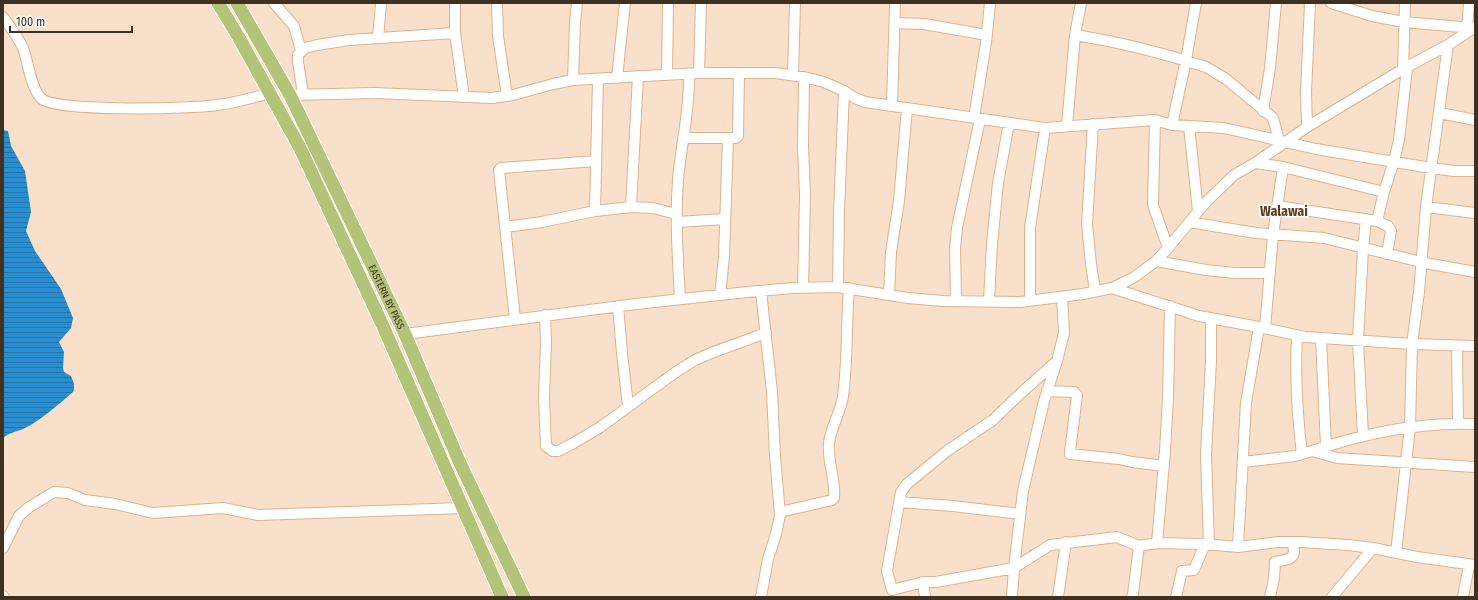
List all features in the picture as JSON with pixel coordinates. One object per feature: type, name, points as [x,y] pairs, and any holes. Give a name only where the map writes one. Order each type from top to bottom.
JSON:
[{"type":"main road","name":"EASTERN BY PASS","points":[[218,3],[300,148],[383,326],[502,597]]},
{"type":"main road","name":"EASTERN BY PASS","points":[[237,3],[297,94],[405,334],[459,461],[524,597]]},
{"type":"street","points":[[274,3],[294,26],[301,51]]},
{"type":"street","points":[[378,38],[381,3]]},
{"type":"street","points":[[455,3],[455,33],[464,98]]},
{"type":"street","points":[[498,3],[498,36],[507,96]]},
{"type":"street","points":[[573,80],[577,3]]},
{"type":"street","points":[[617,78],[625,3]]},
{"type":"street","points":[[667,75],[668,3]]},
{"type":"street","points":[[680,299],[677,218],[678,180],[694,73],[701,3]]},
{"type":"street","points":[[793,75],[795,3]]},
{"type":"street","points":[[892,106],[895,3]]},
{"type":"street","points":[[956,301],[957,228],[977,118],[990,3]]},
{"type":"street","points":[[1067,126],[1075,34],[1081,3]]},
{"type":"street","points":[[1172,126],[1196,3]]},
{"type":"street","points":[[1264,111],[1270,68],[1276,3]]},
{"type":"street","points":[[1307,127],[1306,92],[1310,3]]},
{"type":"street","points":[[1331,3],[1372,16],[1404,22],[1472,27]]},
{"type":"street","points":[[1377,221],[1384,192],[1394,162],[1402,117],[1405,68],[1404,22],[1406,3]]},
{"type":"street","points":[[1469,3],[1472,27]]},
{"type":"street","points":[[3,17],[22,48],[36,91],[42,99],[50,102],[83,107],[165,108],[215,105],[270,93]]},
{"type":"street","points":[[895,23],[924,24],[987,35]]},
{"type":"street","points":[[405,334],[618,306],[803,288],[849,288],[908,298],[956,301],[1020,302],[1096,292],[1112,288],[1133,278],[1156,261],[1198,211],[1234,175],[1255,163],[1283,141],[1405,68],[1448,45],[1472,27]]},
{"type":"street","points":[[455,33],[349,40],[305,48],[298,55],[297,94],[375,94],[492,98],[507,96],[573,80],[694,73],[775,73],[804,77],[824,82],[865,102],[1045,128],[1156,120],[1172,126],[1224,128],[1341,154],[1454,171],[1475,170]]},
{"type":"street","points":[[1075,34],[1112,41],[1186,60],[1216,72],[1273,118],[1283,141]]},
{"type":"street","points":[[1396,553],[1407,462],[1410,427],[1412,344],[1419,292],[1426,207],[1440,114],[1448,45]]},
{"type":"street","points":[[684,138],[736,138],[740,134],[739,73]]},
{"type":"street","points":[[631,207],[638,76]]},
{"type":"street","points":[[803,288],[805,195],[803,147],[804,77]]},
{"type":"street","points":[[595,211],[598,79]]},
{"type":"street","points":[[838,288],[844,91]]},
{"type":"street","points":[[889,295],[890,252],[899,201],[906,108]]},
{"type":"street","points":[[1440,114],[1475,120]]},
{"type":"street","points":[[1156,120],[1153,205],[1168,248]]},
{"type":"street","points":[[989,301],[992,244],[998,183],[1009,123]]},
{"type":"street","points":[[1093,124],[1087,224],[1091,264],[1096,292]]},
{"type":"street","points":[[1189,126],[1198,211]]},
{"type":"street","points":[[1030,301],[1030,228],[1045,128]]},
{"type":"street","points":[[720,295],[724,258],[728,138]]},
{"type":"street","points":[[515,319],[500,169],[596,161]]},
{"type":"street","points":[[1255,163],[1283,167],[1384,192]]},
{"type":"street","points":[[1238,547],[1246,402],[1262,328],[1283,167]]},
{"type":"street","points":[[1277,206],[1377,221],[1388,226],[1391,231],[1387,254]]},
{"type":"street","points":[[505,227],[542,222],[595,211],[631,207],[653,208],[677,218],[725,219]]},
{"type":"street","points":[[1426,207],[1475,213]]},
{"type":"street","points":[[1363,435],[1358,341],[1366,219]]},
{"type":"street","points":[[1189,222],[1273,235],[1324,238],[1363,249],[1475,272]]},
{"type":"street","points":[[1156,261],[1206,270],[1270,273]]},
{"type":"street","points":[[780,512],[832,500],[834,498],[829,444],[832,429],[840,412],[843,398],[848,339],[847,311],[849,288]]},
{"type":"street","points":[[1112,288],[1211,318],[1297,336],[1358,341],[1475,346]]},
{"type":"street","points":[[761,291],[772,392],[775,456],[780,512],[776,534],[768,559],[761,597]]},
{"type":"street","points":[[1012,597],[1020,514],[1028,464],[1064,333],[1062,297]]},
{"type":"street","points":[[618,306],[628,406]]},
{"type":"street","points":[[1157,543],[1168,398],[1170,306]]},
{"type":"street","points":[[545,315],[546,342],[544,398],[546,446],[553,451],[558,451],[572,444],[695,360],[766,333]]},
{"type":"street","points":[[1176,597],[1182,571],[1194,570],[1207,545],[1206,454],[1211,362],[1211,318]]},
{"type":"street","points":[[1297,336],[1296,386],[1298,427],[1302,454]]},
{"type":"street","points":[[1322,338],[1326,446]]},
{"type":"street","points":[[1457,346],[1458,424]]},
{"type":"street","points":[[1057,362],[1021,393],[993,420],[947,451],[907,484],[901,492],[887,571],[892,590],[923,582],[936,582],[1014,568],[1050,546],[1066,542],[1116,537],[1140,546],[1157,543],[1238,547],[1293,542],[1348,545],[1472,565],[1463,597]]},
{"type":"street","points":[[1047,391],[1074,392],[1077,395],[1070,454],[1119,459],[1164,466]]},
{"type":"street","points":[[1243,462],[1302,454],[1363,435],[1410,427],[1475,424]]},
{"type":"street","points":[[1312,451],[1337,458],[1475,467]]},
{"type":"street","points":[[3,548],[19,516],[28,508],[54,492],[68,493],[85,500],[115,504],[153,514],[223,508],[258,515],[463,508]]},
{"type":"street","points":[[899,502],[953,506],[1020,514]]},
{"type":"street","points":[[1058,597],[1066,542]]},
{"type":"street","points":[[1270,597],[1274,579],[1275,562],[1289,559],[1294,551],[1293,542]]},
{"type":"street","points":[[1132,597],[1140,546]]},
{"type":"street","points":[[1332,597],[1373,548]]},
{"type":"street","points":[[923,582],[925,597]]},
{"type":"water","points":[[3,130],[8,131],[11,146],[25,171],[31,212],[26,231],[35,251],[61,289],[73,318],[71,328],[59,342],[64,352],[64,372],[71,376],[74,384],[74,391],[35,422],[3,438]]},
{"type":"district","name":"Walawai","points":[[1284,211]]}]
